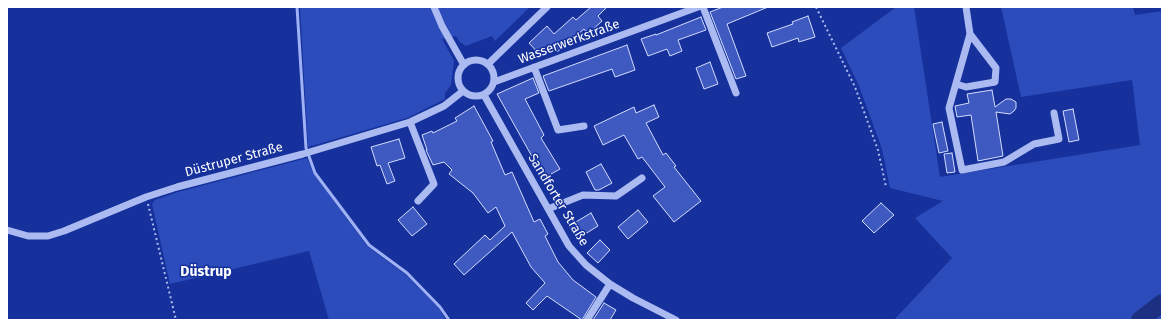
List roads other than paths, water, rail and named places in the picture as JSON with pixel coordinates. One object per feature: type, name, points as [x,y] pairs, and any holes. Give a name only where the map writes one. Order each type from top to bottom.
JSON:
[{"type":"street","points":[[434,7],[442,26],[464,65]]},
{"type":"street","points":[[488,64],[547,7]]},
{"type":"street","name":"Wasserwerkstraße","points":[[494,82],[698,7]]},
{"type":"street","points":[[703,7],[736,93]]},
{"type":"street","points":[[966,7],[970,34],[950,108],[962,170],[1004,162],[1034,144],[1059,140],[1054,113]]},
{"type":"street","points":[[956,84],[966,88],[995,82],[996,68],[970,34]]},
{"type":"street","points":[[478,60],[488,64],[493,72],[494,82],[492,87],[484,95],[473,96],[463,91],[458,81],[461,69],[464,65],[468,62],[478,60]]},
{"type":"street","points":[[534,68],[558,130],[584,126]]},
{"type":"street","name":"Düstruper Straße","points":[[7,230],[28,236],[48,236],[64,231],[146,197],[177,187],[312,152],[410,122],[444,106],[463,91]]},
{"type":"street","name":"Sandforter Straße","points":[[484,95],[569,246],[586,265],[610,284],[633,298],[676,320]]},
{"type":"street","points":[[410,122],[434,184],[418,200]]},
{"type":"street","points":[[548,209],[584,195],[616,196],[642,178]]},
{"type":"street","points":[[587,320],[610,284]]},
{"type":"waterway","points":[[297,7],[306,148],[315,173],[369,245],[407,273],[440,307],[449,320]]},
{"type":"waterway","points":[[1140,320],[1162,303]]},
{"type":"district","name":"Düstrup","points":[[206,272]]}]
